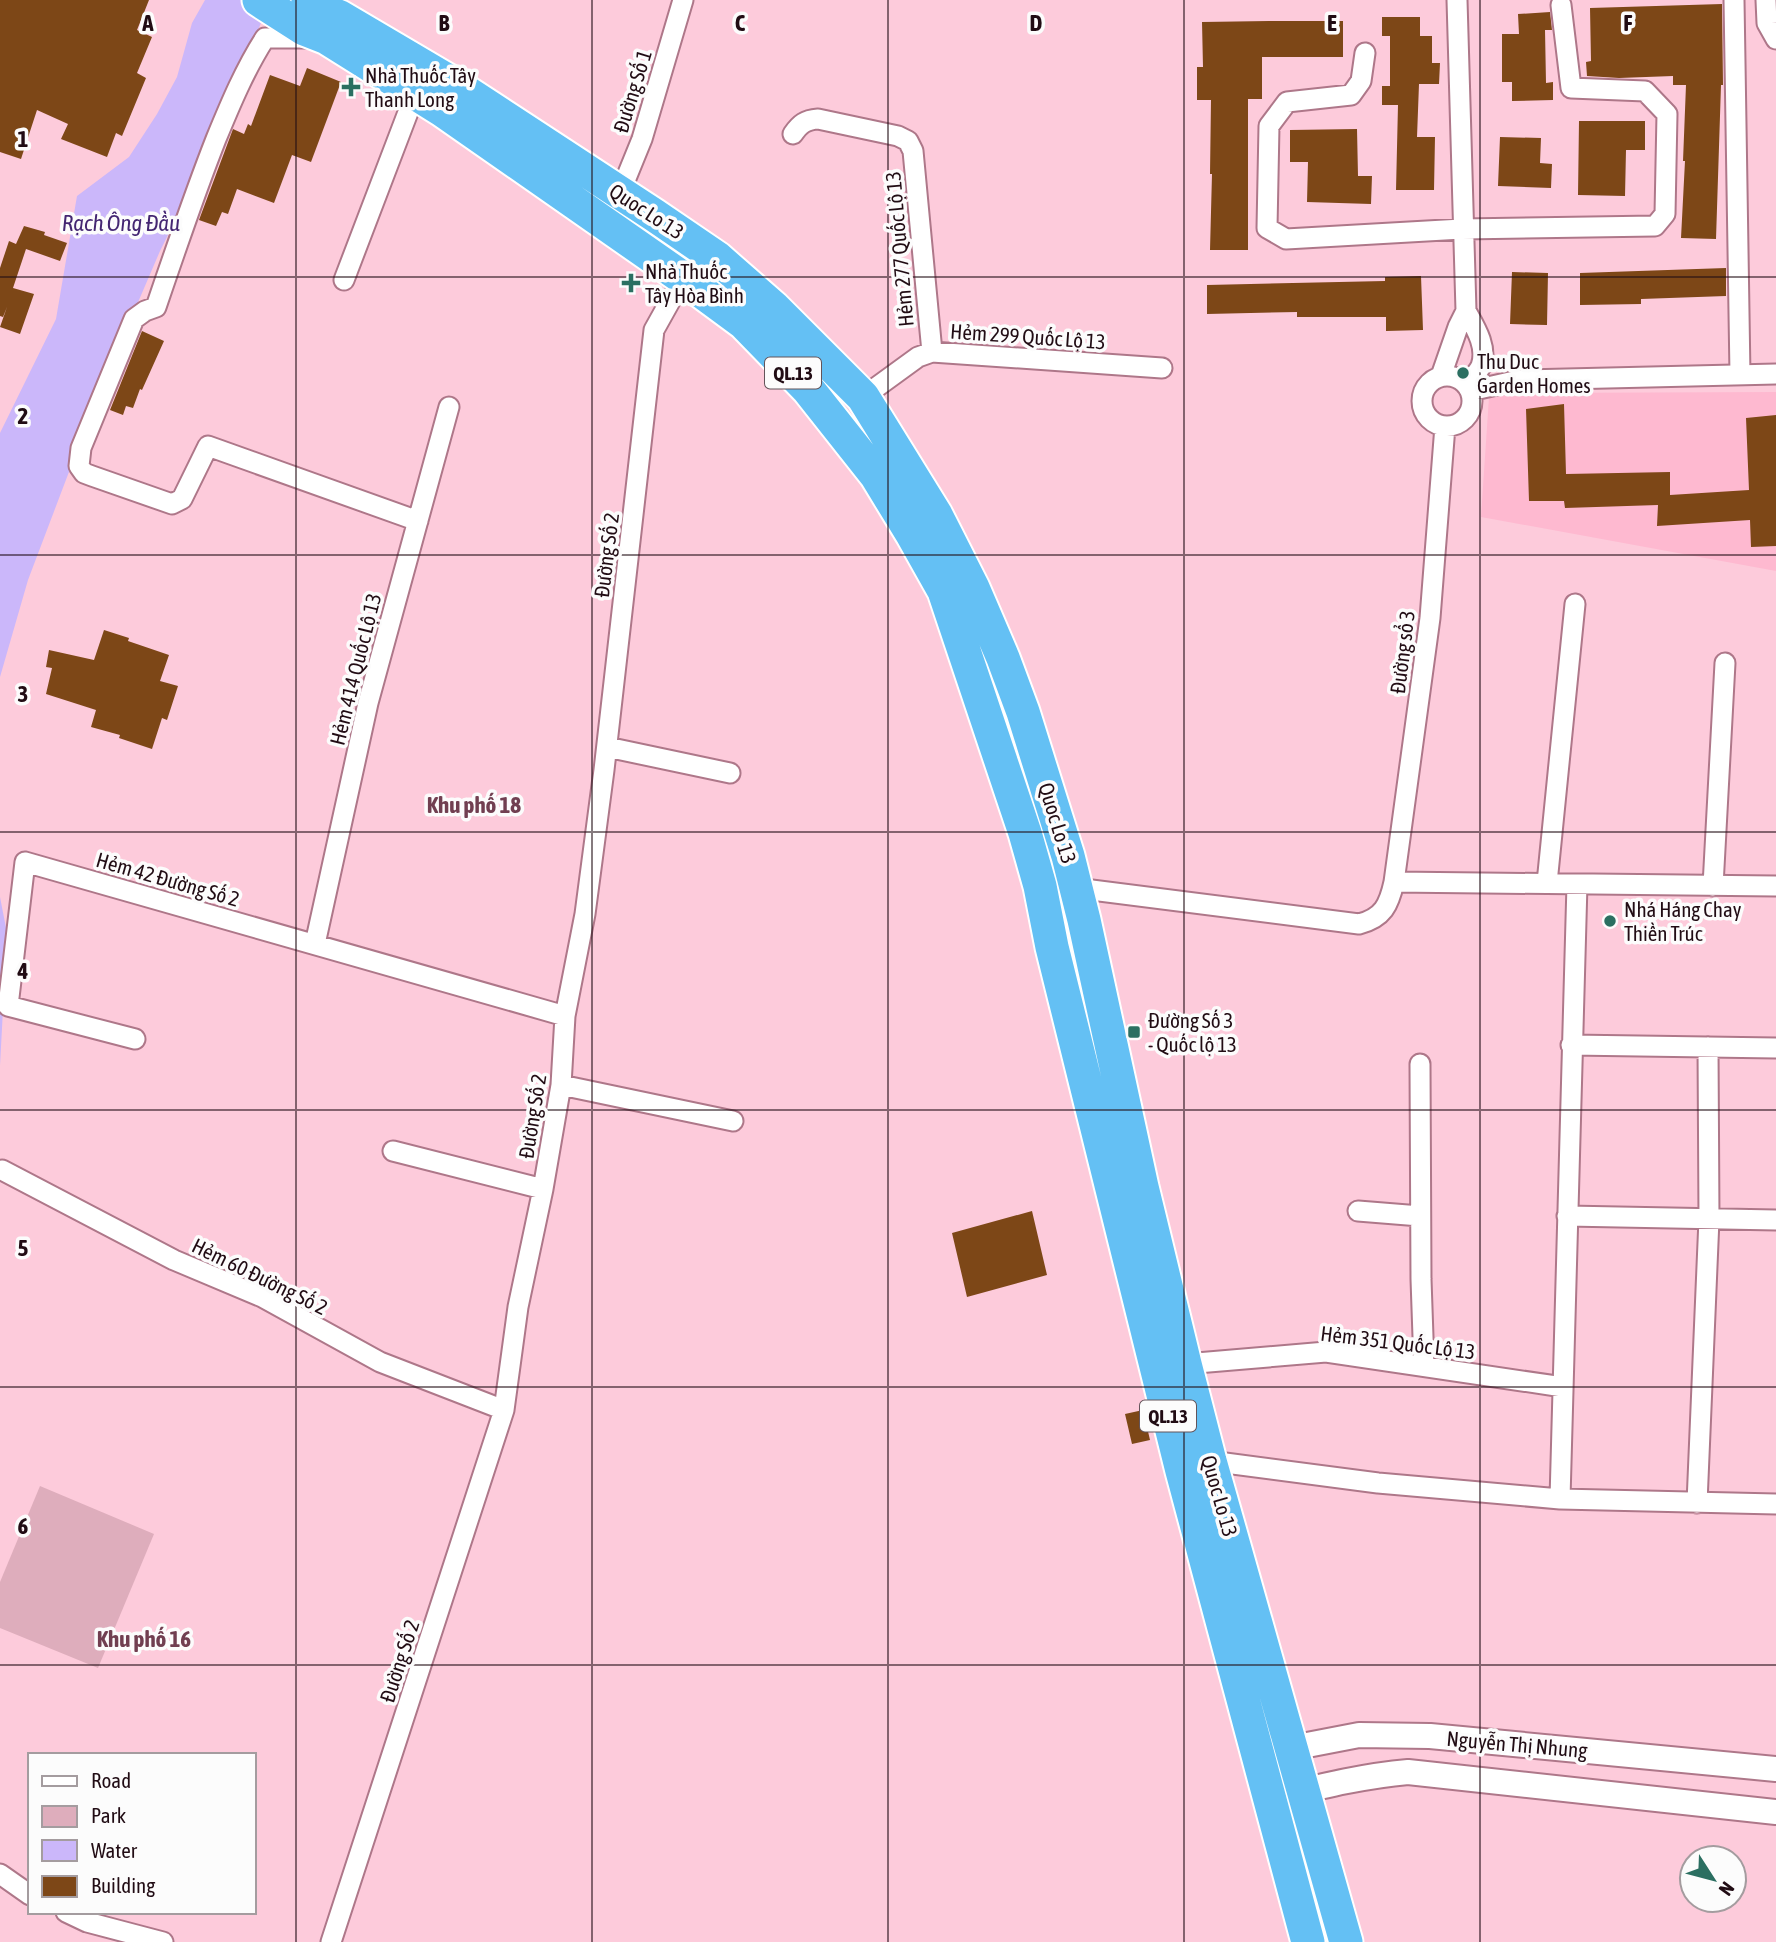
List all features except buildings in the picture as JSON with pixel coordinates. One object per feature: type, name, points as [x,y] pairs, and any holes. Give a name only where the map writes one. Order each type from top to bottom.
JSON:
[{"type":"highway","name":"Quoc Lo 13","points":[[308,0],[415,94],[442,110],[744,323],[808,389],[876,475],[944,591],[1026,833],[1182,1471],[1308,1942]]},
{"type":"highway","name":"Quoc Lo 13","points":[[272,3],[304,29],[330,18]]},
{"type":"highway","name":"Quoc Lo 13","points":[[330,18],[457,86],[717,258],[774,308],[863,397],[936,516],[974,588],[1003,658],[1062,833],[1077,887],[1142,1187],[1185,1364],[1346,1942]]},
{"type":"street","name":"Đường Số 1","points":[[620,193],[642,139],[683,0]]},
{"type":"street","points":[[1457,0],[1466,312],[1483,351],[1480,366],[1468,388]]},
{"type":"street","points":[[1734,0],[1740,375]]},
{"type":"street","points":[[1766,0],[1767,23],[1776,39]]},
{"type":"street","points":[[1365,53],[1361,81],[1351,94],[1287,102],[1269,126],[1267,228],[1286,239],[1462,229],[1655,226],[1665,214],[1667,114],[1645,91],[1571,89],[1561,5]]},
{"type":"street","points":[[330,18],[296,39],[265,38],[251,59],[198,184],[156,307],[134,319],[81,448],[79,466],[92,476],[172,503],[182,499],[208,446],[418,521]]},
{"type":"street","points":[[344,280],[415,94]]},
{"type":"street","name":"Hẻm 277 Quốc Lộ 13","points":[[793,134],[800,124],[818,119],[898,136],[908,141],[913,151],[932,352]]},
{"type":"street","name":"Đường Số 2","points":[[331,1942],[504,1410],[518,1307],[543,1189],[561,1085],[565,1016],[584,914],[607,747],[654,330],[683,278]]},
{"type":"street","points":[[1441,376],[1466,312]]},
{"type":"street","name":"Hẻm 299 Quốc Lộ 13","points":[[863,397],[918,357],[932,352],[1162,368]]},
{"type":"street","points":[[1468,388],[1520,380],[1776,374]]},
{"type":"street","points":[[1441,376],[1459,379],[1468,388],[1472,404],[1467,415],[1458,424],[1446,426],[1435,423],[1422,407],[1426,386],[1441,376]]},
{"type":"street","name":"Hẻm 414 Quốc Lộ 13","points":[[315,944],[368,703],[449,407]]},
{"type":"street","name":"Đường sổ 3","points":[[1040,886],[1077,887],[1359,924],[1370,921],[1387,906],[1394,882],[1430,618],[1446,426]]},
{"type":"street","points":[[1547,883],[1575,604]]},
{"type":"street","points":[[1713,886],[1724,663]]},
{"type":"street","points":[[607,747],[730,773]]},
{"type":"street","name":"Hẻm 42 Đường Số 2","points":[[135,1039],[8,1006],[25,862],[565,1016]]},
{"type":"street","points":[[1394,882],[1776,886]]},
{"type":"street","points":[[1560,1499],[1577,884]]},
{"type":"street","points":[[1571,1045],[1776,1048]]},
{"type":"street","points":[[1697,1503],[1709,1219],[1707,1047]]},
{"type":"street","points":[[1420,1064],[1424,1366]]},
{"type":"street","points":[[561,1085],[733,1121]]},
{"type":"street","points":[[393,1151],[543,1189]]},
{"type":"street","name":"Hẻm 60 Đường Số 2","points":[[2,1170],[174,1260],[262,1297],[380,1362],[504,1410]]},
{"type":"street","points":[[1357,1211],[1420,1216]]},
{"type":"street","points":[[1567,1216],[1776,1220]]},
{"type":"street","name":"Hẻm 351 Quốc Lộ 13","points":[[1185,1364],[1326,1352],[1563,1387]]},
{"type":"street","points":[[1210,1461],[1378,1483],[1560,1499],[1776,1504]]},
{"type":"street","name":"Nguyễn Thị Nhung","points":[[1258,1755],[1359,1735],[1430,1735],[1776,1769]]},
{"type":"street","name":"Nguyễn Thị Nhung","points":[[1269,1799],[1370,1777],[1408,1772],[1776,1812]]},
{"type":"street","points":[[0,1874],[28,1894]]},
{"type":"street","points":[[70,1914],[87,1922],[163,1942]]},
{"type":"shaded area","points":[[1776,392],[1776,571],[1481,517],[1489,397],[1510,393]]},
{"type":"green space","points":[[40,1486],[154,1534],[98,1668],[0,1628],[0,1582]]},
{"type":"water","name":"Rạch Ông Đầu","points":[[205,0],[270,0],[211,149],[160,251],[97,398],[28,580],[0,677],[0,433],[56,319],[77,196],[129,157],[177,77],[192,23]]},
{"type":"water","points":[[0,897],[7,933],[0,1066]]},
{"type":"place","name":"Nhà Thuốc Tây Thanh Long","points":[[351,87]]},
{"type":"place","name":"Nhà Thuốc Tây Hòa Bình","points":[[631,283]]},
{"type":"place","name":"Thu Duc Garden Homes","points":[[1463,373]]},
{"type":"place","name":"Nhá Háng Chay Thiền Trúc","points":[[1610,921]]},
{"type":"place","name":"Đường Số 3 - Quốc lộ 13","points":[[1134,1032]]},
{"type":"district","name":"Khu phố 18","points":[[474,805]]},
{"type":"district","name":"Khu phố 16","points":[[144,1639]]}]
